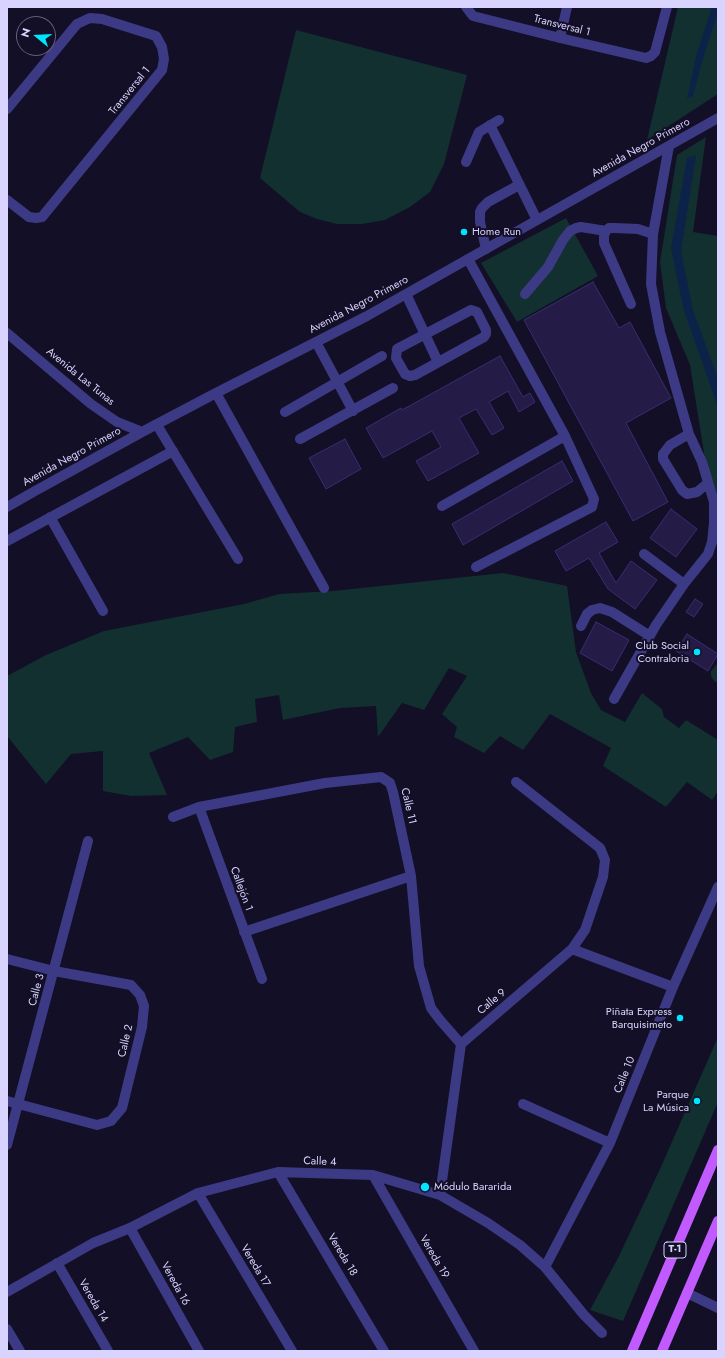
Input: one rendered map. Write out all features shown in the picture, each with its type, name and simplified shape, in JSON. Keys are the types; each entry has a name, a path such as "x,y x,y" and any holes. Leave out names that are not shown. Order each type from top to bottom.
{"main road":[{"name":"T-1","path":"632,1351 718,1150"},
{"name":"T-1","path":"662,1351 718,1221"}],"street":[{"name":"Transversal 1","path":"466,7 473,16 646,58 655,52 666,7"},
{"path":"560,38 567,7"},
{"name":"Transversal 1","path":"7,109 78,24 90,18 102,19 156,36 162,47 164,59 162,70 42,217 30,217 7,200"},
{"name":"Avenida Negro Primero","path":"7,507 35,490 142,432 367,316 718,118"},
{"path":"466,162 479,132 494,122 519,185 537,220"},
{"path":"614,699 656,625 684,584 708,554 712,542 714,523 714,502 702,462 689,434 660,332 651,284 653,234 669,146"},
{"path":"486,249 480,222 480,212 482,208 488,202 519,185"},
{"path":"525,294 548,267 563,240 570,231 581,227 606,231"},
{"path":"631,304 604,243 604,235 609,228 638,229 653,234"},
{"path":"468,259 565,436 594,499 592,507 476,567"},
{"path":"406,294 438,362"},
{"path":"471,310 477,312 486,330 484,337 415,375 410,376 405,374 396,358 397,349 425,335 471,310"},
{"name":"Avenida Las Tunas","path":"7,333 91,404 117,422 142,432"},
{"path":"316,342 353,411"},
{"path":"284,412 382,356"},
{"path":"300,439 393,388"},
{"path":"216,393 324,588"},
{"path":"157,425 238,558"},
{"path":"689,434 670,445 663,454 663,459 682,490 687,494 697,492 708,483"},
{"path":"442,506 565,436"},
{"path":"7,541 172,451"},
{"path":"50,517 103,611"},
{"path":"644,554 684,584"},
{"path":"581,626 587,614 592,610 600,608 612,612 650,636"},
{"name":"Calle 11","path":"173,817 199,807 325,783 381,777 390,783 411,876 419,966 431,1008 461,1044"},
{"name":"Calle 9","path":"461,1044 572,949 585,930 603,877 605,860 600,848 516,782"},
{"name":"Callejón 1","path":"199,807 262,979"},
{"name":"Calle 3","path":"7,1145 88,841"},
{"path":"244,932 411,876"},
{"name":"Calle 10","path":"545,1267 610,1143 673,987 718,887"},
{"path":"572,949 673,987"},
{"name":"Calle 2","path":"7,958 54,971 131,985 140,994 144,1006 142,1027 122,1108 111,1121 97,1125 7,1101"},
{"path":"440,1195 461,1044"},
{"path":"523,1104 610,1143"},
{"name":"Calle 4","path":"7,1292 93,1243 130,1228 198,1193 278,1172 373,1175 440,1195 494,1227 520,1245 545,1267 584,1315 602,1333"},
{"name":"Vereda 18","path":"278,1172 384,1351"},
{"name":"Vereda 19","path":"373,1175 474,1351"},
{"name":"Vereda 17","path":"198,1193 292,1351"},
{"name":"Vereda 16","path":"130,1228 199,1351"},
{"name":"Vereda 14","path":"56,1263 108,1351"},
{"path":"687,1293 718,1308"},
{"path":"7,1329 20,1351"}],"green space":[{"path":"678,7 718,7 718,94 647,140"},
{"path":"296,30 467,75 444,164 430,192 410,207 385,220 362,224 337,224 317,219 300,212 260,178"},
{"path":"706,137 693,232 718,236 718,549 712,533 705,459 690,365 666,308 660,262 677,155"},
{"path":"566,218 598,276 517,322 481,263"},
{"path":"503,573 567,586 576,652 591,693 601,710 625,722 642,693 662,709 664,717 679,728 686,720 718,740 718,791 712,800 687,782 666,807 603,766 611,748 550,714 523,750 500,736 484,753 454,737 457,727 442,714 467,676 449,668 424,710 402,703 378,737 376,706 340,708 283,720 279,695 255,699 257,722 235,727 233,752 210,760 188,737 149,753 167,795 131,796 103,791 103,751 71,754 46,784 7,736 7,676 46,655 104,631 244,604 279,594 333,591"},
{"path":"718,663 718,683 714,681 711,676 711,671"},
{"path":"718,1037 718,1102 623,1321 590,1310 619,1256 660,1169"}],"water":[{"path":"712,7 718,7 718,12 693,96 687,99 697,53"},
{"path":"696,155 681,251 693,310 718,379 718,407 684,311 671,248 687,158"}],"building":[{"path":"593,282 619,328 630,322 671,398 626,423 668,502 633,521 524,320"},
{"path":"500,356 523,397 530,393 535,402 519,412 508,391 489,402 504,428 492,435 476,409 459,418 479,453 428,481 416,461 441,447 432,431 383,458 366,428"},
{"path":"345,439 361,469 326,489 309,458"},
{"path":"562,461 573,481 463,545 452,524"},
{"path":"671,509 697,529 676,557 650,538"},
{"path":"606,522 618,542 599,553 616,583 631,561 657,580 635,609 608,589 589,558 566,571 555,551"},
{"path":"695,599 703,604 694,617 686,612"},
{"path":"596,622 629,640 612,671 580,653"},
{"name":"Club Social Contraloria","path":"687,634 718,654 708,671 676,651"}],"place":[{"name":"Home Run","path":"464,232"},
{"name":"Club Social Contraloria","path":"697,652"},
{"name":"Piñata Express Barquisimeto","path":"680,1018"},
{"name":"Parque La Música","path":"697,1101"},
{"name":"Módulo Bararida","path":"425,1187"}]}
